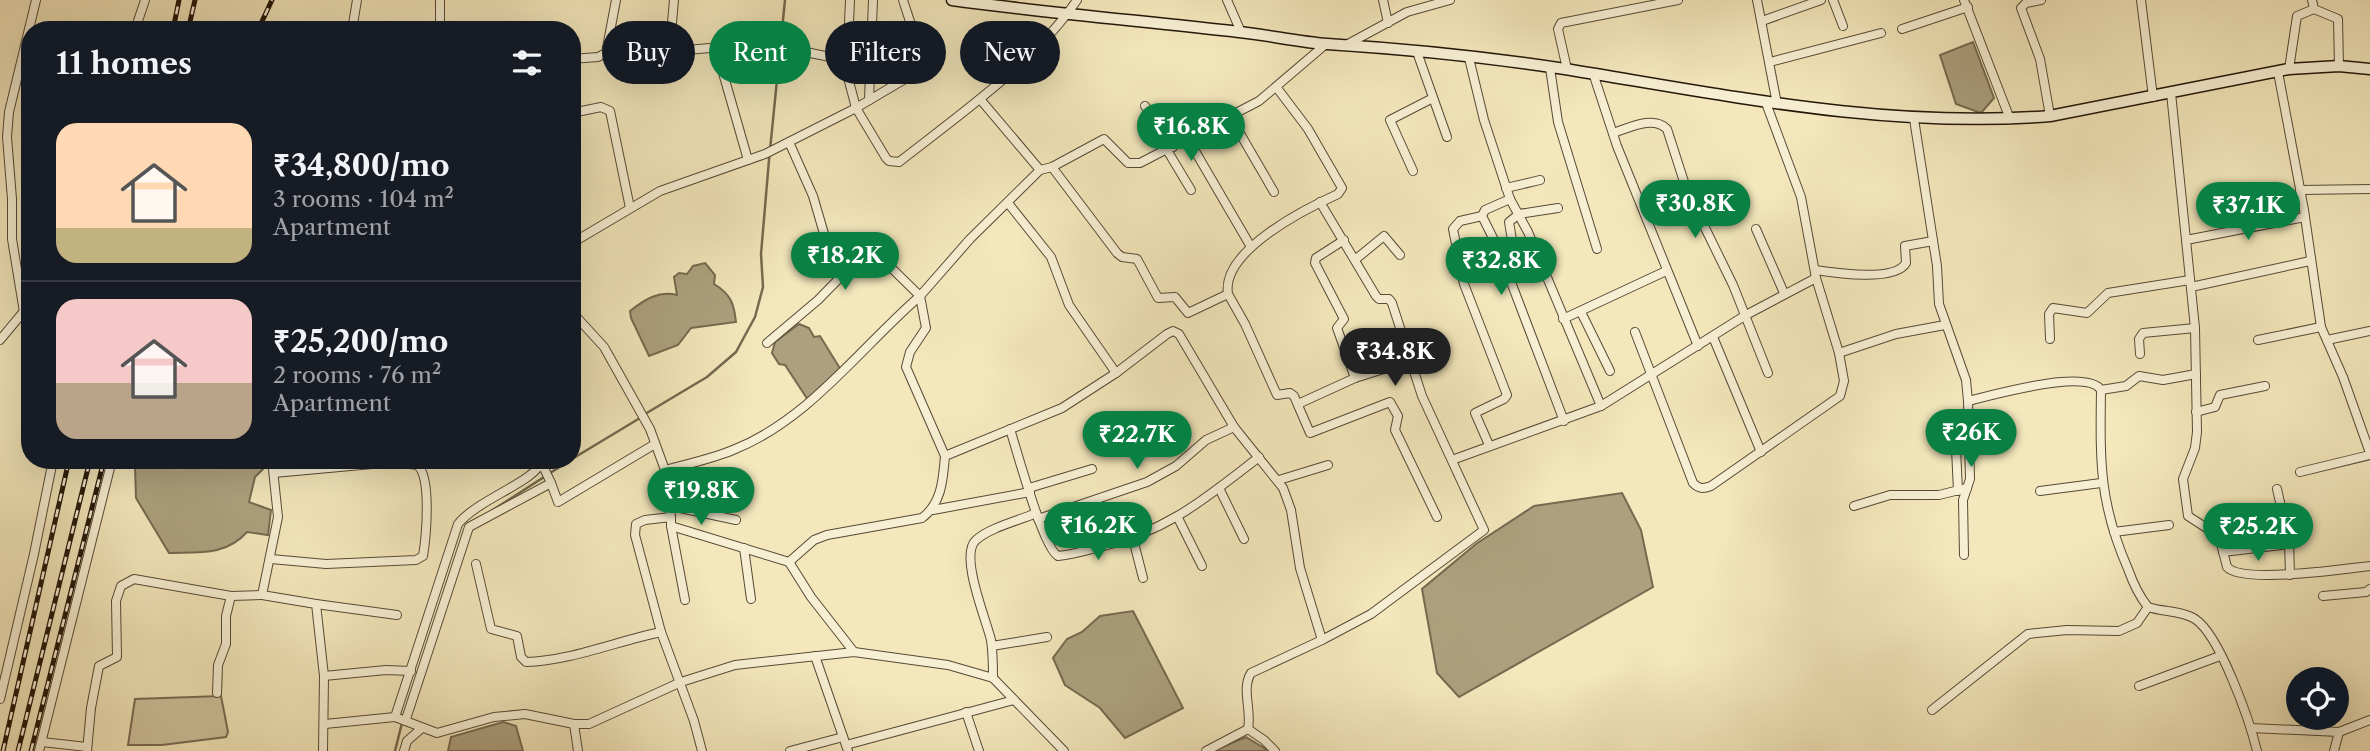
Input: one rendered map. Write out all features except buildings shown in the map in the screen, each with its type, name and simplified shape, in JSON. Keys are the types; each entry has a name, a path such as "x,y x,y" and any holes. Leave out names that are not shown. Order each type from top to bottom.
{"main road":[{"path":"952,0 1066,16 1241,32 1326,44 1348,44 1567,69 1594,76 1771,103 1914,119 2010,119 2050,116 2284,71 2339,66 2370,69"}],"street":[{"path":"31,21 36,0"},
{"path":"354,21 357,0"},
{"path":"440,0 440,21"},
{"path":"581,58 598,57 606,53 616,0"},
{"path":"674,0 670,46 676,51 710,48 718,52 748,159"},
{"path":"849,21 850,0"},
{"path":"869,100 873,0"},
{"path":"581,237 677,183 765,154 856,108 910,76 918,66 918,58 903,0"},
{"path":"850,84 856,108 886,158 896,162 980,99 1066,16 1077,0"},
{"path":"1227,0 1241,32"},
{"path":"1383,0 1388,23"},
{"path":"1348,44 1415,9 1450,0"},
{"path":"1567,69 1558,29 1561,23 1678,0"},
{"path":"1635,332 1693,483 1697,487 1711,486 1840,396 1844,381 1839,353 1815,274 1801,198 1771,103 1770,62 1757,0"},
{"path":"1762,21 1821,0"},
{"path":"1833,0 1843,26"},
{"path":"2041,0 2023,5 2021,12 2040,59 2050,116"},
{"path":"2141,0 2153,97"},
{"path":"138,21 144,1"},
{"path":"1902,29 1966,4 2010,119"},
{"path":"2300,472 2370,454 2366,426 2321,327 2284,71 2297,16 2313,5 2338,19 2339,66"},
{"path":"1770,62 1881,33"},
{"path":"665,470 733,450 784,420 825,388 919,296 970,239 1040,170 1052,167 1104,139 1132,165 1231,118 1277,88 1326,44"},
{"path":"1417,52 1447,137"},
{"path":"1469,58 1484,120 1510,199 1519,214 1601,406"},
{"path":"21,66 8,124 12,234 21,277"},
{"path":"1550,68 1558,122 1597,249"},
{"path":"1594,76 1613,133 1698,346"},
{"path":"1277,88 1308,129 1342,188 1338,194 1320,202 1251,247 1232,268 1226,284 1228,293 1277,395 1292,394 1308,431 1313,432 1390,402 1398,416 1395,429 1437,517"},
{"path":"2171,93 2195,328 2197,441 2183,479 2187,512 2191,519 2215,531 2230,571 2290,575 2370,566"},
{"path":"1413,171 1390,120 1433,98"},
{"path":"980,99 1040,170"},
{"path":"1145,106 1191,190"},
{"path":"581,111 601,107 610,111 629,208"},
{"path":"1231,118 1274,192"},
{"path":"1914,119 1933,241 1939,304 1966,380 1970,479 1963,500 1964,555"},
{"path":"1613,133 1651,122 1667,129 1687,191 1746,315 1768,373"},
{"path":"1188,139 1251,247"},
{"path":"789,142 813,196 825,237"},
{"path":"1052,167 1117,253 1137,259 1158,298 1175,297 1188,313 1228,293"},
{"path":"1506,188 1540,180"},
{"path":"2300,190 2370,189"},
{"path":"1482,216 1485,210 1510,199"},
{"path":"1248,729 1250,711 1246,687 1251,673 1371,614 1483,531 1478,513 1423,397 1392,303 1387,298 1378,298 1320,202"},
{"path":"1007,203 1051,257 1069,305 1116,373"},
{"path":"1498,248 1513,238 1509,222 1519,214 1558,208"},
{"path":"1482,216 1498,248 1564,421"},
{"path":"1482,216 1460,221 1452,229 1464,284 1507,395 1504,400 1476,412 1489,445"},
{"path":"2186,240 2305,217"},
{"path":"1756,229 1784,293"},
{"path":"0,232 12,234"},
{"path":"1356,259 1384,236 1400,255"},
{"path":"1344,240 1317,258 1315,263 1344,318 1337,328 1354,379"},
{"path":"1452,460 1601,406 1815,274 1861,276 1902,268 1906,262 1905,246 1933,241"},
{"path":"767,344 818,300 870,247 919,296 926,328 910,352 906,367 945,456 941,488 933,510"},
{"path":"2050,339 2049,314 2053,308 2087,313 2101,297 2111,292 2191,284 2310,261"},
{"path":"1563,319 1667,271"},
{"path":"1581,312 1610,371"},
{"path":"0,340 21,318"},
{"path":"581,322 604,347 643,416 665,470 671,506 671,526 685,600"},
{"path":"1839,353 1896,334 1945,325"},
{"path":"2258,340 2321,327"},
{"path":"2140,354 2139,339 2143,333 2195,328"},
{"path":"945,456 1062,408 1116,373 1167,334 1177,331 1234,427 1279,480 1291,510 1300,568 1322,640"},
{"path":"2327,340 2370,331"},
{"path":"1713,337 1761,452"},
{"path":"1298,404 1354,379 1412,360"},
{"path":"2101,390 2126,386 2139,376 2163,380 2196,374"},
{"path":"1968,401 2059,382 2097,384 2101,390 2101,483 2114,532 2135,585 2148,607 2198,621 2220,656 2251,728 2257,751"},
{"path":"2196,412 2215,407 2220,395 2265,386"},
{"path":"993,678 992,646 972,570 970,549 974,541 1037,516 1147,482 1176,466 1206,440 1234,427"},
{"path":"1010,429 1037,516 1051,550 1058,556 1133,539 1178,518 1259,457"},
{"path":"545,469 558,502 655,444"},
{"path":"1956,449 1958,491"},
{"path":"1279,480 1328,465"},
{"path":"0,699 50,469"},
{"path":"110,469 41,746 87,749 93,690 99,666 117,657 116,601 121,586 134,579 231,596 262,595 397,615"},
{"path":"262,595 278,517 273,469"},
{"path":"274,473 318,469"},
{"path":"271,559 326,564 416,560 423,556 426,523 424,473 420,469"},
{"path":"400,718 411,671 458,524 475,506 534,474 537,469"},
{"path":"789,562 814,540 827,535 915,520 933,510 1030,490 1092,469"},
{"path":"400,718 468,527 551,483"},
{"path":"2040,491 2101,483"},
{"path":"1219,488 1244,539"},
{"path":"1854,506 1890,495 1940,495 1967,488"},
{"path":"2277,489 2290,544 2290,575"},
{"path":"671,506 736,520"},
{"path":"671,517 639,521 634,529 662,632 681,681 702,751"},
{"path":"1178,518 1202,566"},
{"path":"2114,532 2169,525"},
{"path":"671,526 789,562 811,597 854,652"},
{"path":"1133,539 1143,578"},
{"path":"2223,552 2290,544"},
{"path":"744,548 751,600"},
{"path":"476,564 491,629 517,636 521,657 526,662 570,656 621,640 662,632"},
{"path":"2323,596 2366,592 2370,589"},
{"path":"217,693 218,665 226,643 226,616 231,596"},
{"path":"316,604 324,676 323,751"},
{"path":"1932,710 2028,634 2067,630 2119,631 2137,623 2148,607"},
{"path":"992,646 1047,637"},
{"path":"325,724 400,718 437,733 494,717 517,714 589,724 681,681 735,665 854,652 948,665 993,678 1064,751"},
{"path":"814,656 846,744"},
{"path":"2139,686 2220,656"},
{"path":"324,676 386,670 411,671"},
{"path":"790,751 846,744 1014,700"},
{"path":"966,712 979,751"},
{"path":"2251,728 2339,732 2370,720"},
{"path":"574,724 578,751"},
{"path":"404,751 407,741 422,728"},
{"path":"1206,751 1248,729"},
{"path":"1248,729 1275,751"},
{"path":"2334,751 2339,732"}],"shaded area":[{"path":"1973,42 1994,98 1981,113 1956,104 1940,55"},
{"path":"705,263 715,275 714,284 731,300 736,322 691,328 678,345 649,356 630,311 658,295 677,295 674,277 679,273 687,274 693,266"},
{"path":"799,324 809,328 814,337 820,336 841,370 808,400 785,365 779,364 772,353 775,342"},
{"path":"135,469 263,469 255,477 249,502 271,510 268,535 247,532 239,540 221,549 169,553 136,498"},
{"path":"1622,493 1641,530 1653,587 1459,697 1437,673 1422,589 1476,544 1534,506"},
{"path":"1133,611 1183,708 1125,738 1100,708 1065,685 1053,658 1067,639 1082,632 1100,616"},
{"path":"221,696 228,732 226,737 162,745 128,745 135,699"},
{"path":"503,722 516,726 523,751 448,751 451,737"},
{"path":"1246,737 1269,751 1213,751"}],"waterway":[{"path":"645,414 707,377 736,352 755,317 763,287 761,254 785,0"},
{"path":"581,454 640,418"},
{"path":"550,473 556,469"},
{"path":"471,524 544,477"},
{"path":"395,751 405,711"}],"railway":[{"path":"175,21 179,0"},
{"path":"190,21 195,0"},
{"path":"262,21 272,0"},
{"path":"3,751 67,469"},
{"path":"18,751 88,469"},
{"path":"31,751 102,469"}]}
